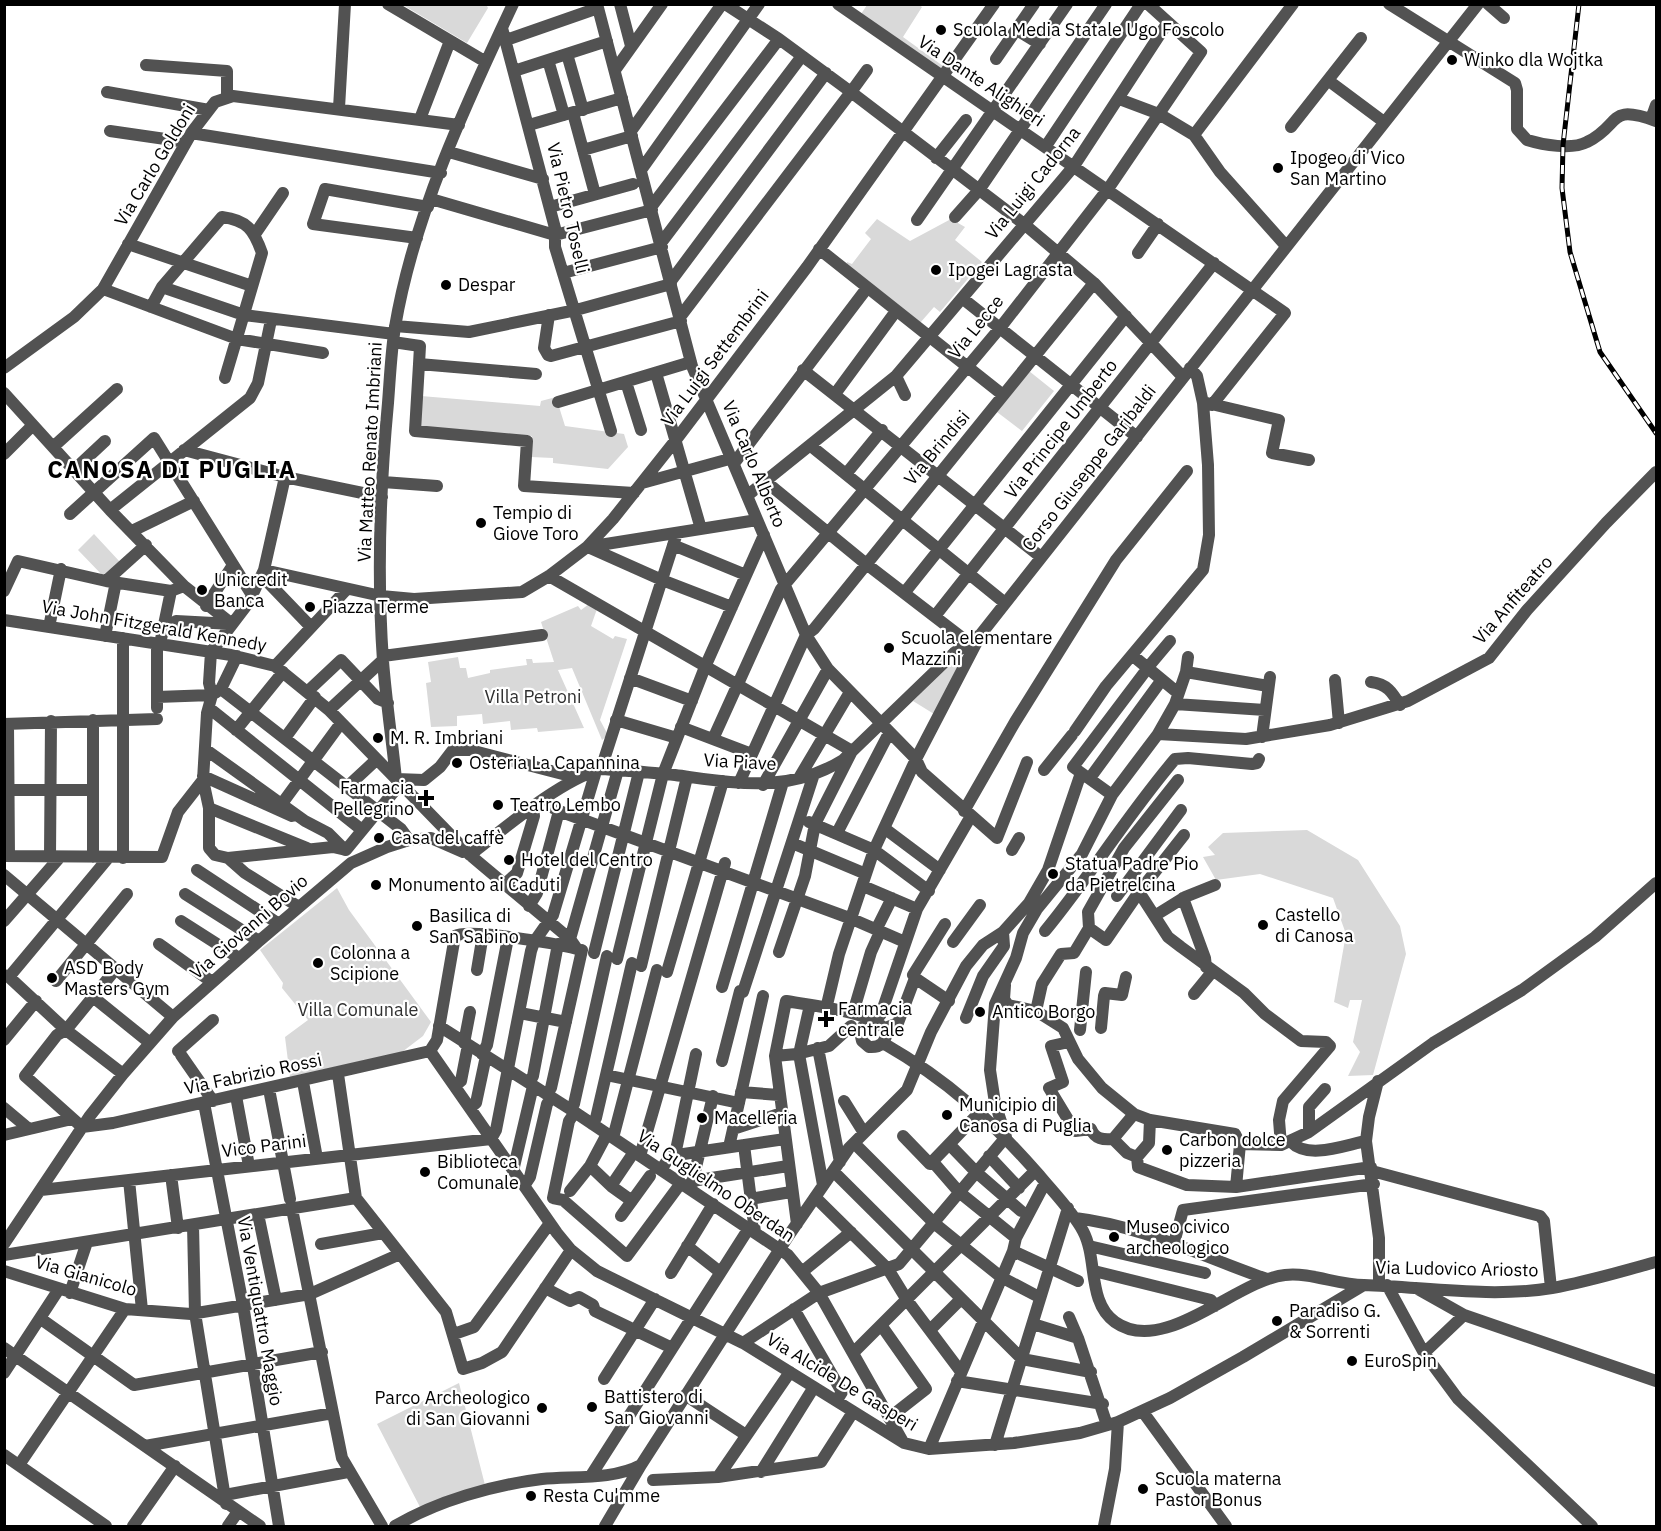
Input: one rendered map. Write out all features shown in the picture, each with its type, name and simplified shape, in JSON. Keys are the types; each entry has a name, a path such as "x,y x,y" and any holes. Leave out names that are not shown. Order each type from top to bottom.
{"street":[{"path":"339,108 345,4"},
{"path":"387,4 486,62"},
{"name":"Via Matteo Renato Imbriani","path":"398,781 383,658 381,596 382,497 394,334 417,238 429,203 486,62 504,34 513,4"},
{"path":"615,70 662,4"},
{"path":"583,150 632,133 723,4 779,39 1024,224 1094,283 1152,343 1187,373 1197,376 1207,404 1209,535 1203,570 1132,655 1044,770"},
{"path":"641,170 759,4"},
{"name":"Via Dante Alighieri","path":"838,4 852,8 943,77 1285,313 1207,404"},
{"name":"Via Luigi Settembrini","path":"263,573 381,596 414,599 522,592 549,576 587,547 634,493 707,399 819,249 994,4"},
{"path":"996,59 1034,4"},
{"path":"917,220 1067,4"},
{"path":"955,217 979,190 1106,4"},
{"path":"1046,146 1141,4"},
{"path":"1148,4 1168,22"},
{"path":"1194,135 1234,79 1293,4"},
{"path":"1389,4 1515,83 1518,93 1517,127 1527,140 1579,145 1592,140 1611,121 1622,114 1636,114 1654,120 1656,105"},
{"name":"Corso Giuseppe Garibaldi","path":"832,1010 839,954 874,850 916,759 981,634 1478,4"},
{"path":"1488,4 1504,18"},
{"path":"504,34 597,6"},
{"name":"Via Carlo Alberto","path":"597,6 691,362 806,635 828,669 916,759 922,772 997,838 1027,762"},
{"path":"621,6 632,46"},
{"name":"Via Lecce","path":"713,739 785,585 1000,328 1108,189 1201,52 1168,22"},
{"name":"Via Luigi Cadorna","path":"747,495 896,376 1074,166 1168,22"},
{"path":"1017,30 1040,44"},
{"name":"Via Pietro Toselli","path":"504,34 550,207 555,247 611,431"},
{"path":"1291,126 1361,38"},
{"path":"417,238 313,224 325,189 429,203 555,235 652,208 779,39"},
{"path":"420,119 450,41"},
{"path":"514,71 607,41"},
{"path":"567,54 573,112 595,194"},
{"path":"563,273 661,245 802,56"},
{"path":"548,60 573,112"},
{"path":"146,64 227,71 226,98 233,96 339,108 459,125"},
{"path":"549,315 544,348 548,355 587,347 680,319 867,70"},
{"path":"162,287 244,315 394,334 469,332 576,310 671,282 826,74"},
{"path":"1329,81 1384,122"},
{"path":"107,92 209,110"},
{"name":"Via Carlo Goldoni","path":"4,368 74,317 103,289 189,138 215,102 226,98"},
{"path":"529,125 622,98"},
{"path":"1119,99 1159,114 1194,135 1220,172 1286,246"},
{"path":"936,158 966,120"},
{"path":"110,131 189,138 441,173"},
{"path":"449,152 543,179"},
{"path":"550,207 633,184"},
{"path":"255,234 283,193"},
{"path":"151,307 162,287 222,217 237,218 255,234 262,253 225,378"},
{"path":"1138,254 1158,224"},
{"path":"128,244 252,286"},
{"path":"819,249 1003,395"},
{"name":"Via Principe Umberto","path":"935,616 1214,263"},
{"name":"Via Brindisi","path":"739,783 806,635 814,629 865,563 1094,283"},
{"path":"642,483 734,460 867,288"},
{"path":"103,289 237,339 323,353"},
{"path":"962,298 1137,436"},
{"path":"835,394 896,311"},
{"path":"905,592 1070,383 1126,316"},
{"path":"110,510 250,398 258,383 271,320"},
{"path":"394,334 420,346 415,431 527,441 524,486 634,493"},
{"path":"558,402 691,362"},
{"path":"419,364 536,374"},
{"path":"803,370 903,446 1041,557"},
{"path":"656,372 701,529"},
{"path":"896,376 905,395"},
{"path":"626,382 641,430"},
{"path":"53,447 117,389"},
{"path":"4,393 110,510 184,586 206,606 232,624"},
{"path":"4,414 14,404"},
{"path":"1207,404 1279,420 1272,453 1310,460"},
{"path":"4,454 33,425"},
{"path":"846,474 882,430"},
{"path":"70,514 154,438 252,595"},
{"path":"74,470 105,441"},
{"path":"811,446 1005,603"},
{"path":"184,450 285,477 382,497"},
{"path":"883,1043 886,1037 880,1025 881,1014 917,909 929,891 1020,714 1116,560 1187,471"},
{"name":"Via Anfiteatro","path":"1158,734 1246,739 1339,723 1400,705 1489,658 1527,610 1656,472"},
{"path":"285,477 263,573 252,595 212,652 209,683 217,692 250,711 414,839 431,838 470,855 576,947"},
{"path":"765,481 865,563 969,643"},
{"path":"383,482 437,486"},
{"path":"132,531 194,501"},
{"path":"587,547 758,520"},
{"path":"491,1139 496,1130 534,942 549,922 580,819 616,720 677,533"},
{"path":"562,1196 569,1121 663,774 705,668 764,535"},
{"path":"105,636 111,581 146,545"},
{"path":"673,545 746,575"},
{"path":"587,547 662,580 732,607"},
{"path":"4,591 18,561 171,591 184,586"},
{"path":"206,606 234,565"},
{"path":"49,627 61,569"},
{"path":"263,573 310,626"},
{"path":"549,576 852,751 815,824 797,899 779,952"},
{"path":"236,730 310,626 347,589"},
{"path":"157,708 158,644 171,591"},
{"name":"Via John Fitzgerald Kennedy","path":"4,620 237,656 279,669 329,710 470,855"},
{"path":"176,621 232,624"},
{"name":"Via Piave","path":"470,855 578,778 599,770 663,774 763,785 814,774 835,764 852,751 954,653 981,634"},
{"path":"329,710 383,658 542,635"},
{"path":"123,639 123,858"},
{"path":"1006,1137 995,1102 990,1070 995,1004 1005,984 1040,884 1048,870 1081,773 1146,670 1170,641"},
{"path":"1132,655 1176,698 1265,710"},
{"path":"237,656 209,708 203,778 209,808 209,848 215,855 228,858 308,848 333,847 346,850"},
{"path":"605,1527 641,1465 815,1197 854,1143 907,1090 931,1032 966,966 983,945 1052,890 1082,854 1112,795 1158,734 1176,698 1186,672 1188,657"},
{"path":"285,738 311,694 341,660 378,699 388,703"},
{"path":"763,785 828,669"},
{"path":"1186,672 1269,681 1262,736"},
{"path":"630,678 692,701"},
{"path":"1335,680 1339,723"},
{"path":"1371,682 1382,683 1400,705"},
{"path":"1081,773 1158,685"},
{"path":"203,778 177,812 162,857 7,856 6,724 122,718 217,692"},
{"path":"799,778 850,692"},
{"path":"209,708 362,830"},
{"path":"93,720 93,857"},
{"path":"616,720 713,739 752,754"},
{"path":"4,921 28,895 55,857 50,790 51,721"},
{"path":"279,807 341,723"},
{"path":"837,833 889,733"},
{"path":"205,749 279,807"},
{"path":"416,799 424,780 440,767 453,750 470,750 578,778"},
{"path":"1045,931 1089,876 1118,833 1175,759 1188,758 1252,764 1257,763 1259,759"},
{"path":"347,787 376,759"},
{"path":"524,1186 530,1177 566,1022 576,947 618,770"},
{"path":"513,1170 543,1018 624,836 639,772"},
{"path":"1081,773 1112,795"},
{"path":"722,1061 742,992 814,774"},
{"path":"592,1124 596,1118 669,853 687,777"},
{"path":"203,778 279,807 305,820 328,833 346,850"},
{"path":"345,868 346,850 398,781 424,780"},
{"path":"1036,1011 1042,984 1061,954 1074,953 1089,928 1088,912 1124,848 1178,780"},
{"path":"562,1196 590,1166 610,1136 699,863 723,781"},
{"path":"722,987 783,782"},
{"path":"8,790 93,790"},
{"path":"504,885 517,873 537,806 559,811 699,863 724,868 753,884 852,919 905,942"},
{"path":"209,808 308,848"},
{"path":"1117,896 1181,810"},
{"path":"529,906 537,893 559,811"},
{"path":"414,839 433,818"},
{"path":"800,818 874,850 929,891"},
{"path":"884,828 940,870"},
{"path":"1089,928 1106,940 1139,891 1184,835"},
{"path":"1012,850 1019,838"},
{"name":"Via Giovanni Bovio","path":"4,1244 82,1126 123,1074 173,1017 345,868 387,847 414,839"},
{"path":"792,843 865,880 892,898 917,909"},
{"path":"109,858 7,976 66,1030 123,1074"},
{"path":"228,858 245,873 299,907"},
{"path":"611,1186 637,1154 660,1088 724,868"},
{"path":"197,870 279,924"},
{"path":"4,875 173,1017"},
{"path":"1240,1144 1286,1143 1310,1132 1377,1081 1433,1043 1522,990 1595,937 1656,883"},
{"path":"1040,884 1052,890"},
{"path":"1156,915 1183,898 1215,885"},
{"path":"1139,891 1168,937 1209,970 1244,993 1265,1014 1301,1041 1326,1042 1330,1046 1283,1101 1279,1120 1286,1143 1307,1151 1366,1141"},
{"path":"56,981 127,894"},
{"path":"185,894 258,941"},
{"path":"775,1056 799,1054 829,1046 852,1020 871,952 892,898"},
{"path":"1183,898 1209,970"},
{"path":"953,942 980,905"},
{"path":"181,921 239,958"},
{"path":"860,1036 864,1025 898,1023 915,978 913,975 945,924"},
{"path":"1007,928 1023,933"},
{"path":"966,1018 983,976 1004,946 1007,928"},
{"path":"430,1051 437,1040 455,936 460,933 483,934 576,947"},
{"path":"477,970 483,934"},
{"path":"470,1108 476,1103 508,938"},
{"path":"159,944 212,982"},
{"path":"82,1126 25,1076 57,1035 66,1030 115,970"},
{"path":"1194,994 1209,970"},
{"path":"1080,1030 1086,972"},
{"path":"1101,1028 1105,993 1122,995 1126,977"},
{"path":"915,978 950,1000"},
{"path":"1005,984 1004,999 1008,1005 1036,1011 1063,1028 1078,1059 1102,1088 1134,1114 1150,1120 1235,1134 1240,1144 1236,1187"},
{"path":"729,1147 763,996"},
{"path":"93,997 150,1043"},
{"path":"4,1040 36,1001"},
{"path":"797,1224 775,1056 786,1001 832,1010 852,1020 880,1025"},
{"path":"810,1005 799,1054 824,1185"},
{"path":"454,1086 461,1081 470,1012"},
{"path":"520,1013 566,1022"},
{"path":"208,1102 180,1053 213,1020"},
{"path":"852,1020 869,1047 883,1043 918,1064 980,1112 1006,1137 1071,1213 1089,1246 1097,1294 1103,1309 1114,1322 1130,1330 1145,1332 1165,1327 1215,1306 1267,1279"},
{"name":"Via Guglielmo Oberdan","path":"439,1026 637,1154 655,1173 688,1184 713,1204 780,1249 819,1293 904,1443"},
{"path":"1069,1041 1051,1046 1063,1082 1049,1088 1075,1131 1091,1130 1103,1140 1113,1139 1134,1114"},
{"path":"818,1048 837,1166 934,1272 1022,1359 1090,1372"},
{"name":"Via Fabrizio Rossi","path":"82,1126 303,1082 430,1051"},
{"name":"Via Alcide De Gasperi","path":"430,1051 571,1250 597,1271 743,1343 904,1443 929,1449 995,1445 1080,1433 1113,1424 1143,1412 1243,1357 1362,1286"},
{"path":"675,1155 696,1054"},
{"path":"338,1074 356,1198 446,1312 463,1369 482,1363 502,1352 571,1250"},
{"path":"606,1075 660,1088 713,1096 780,1095"},
{"path":"1377,1081 1366,1141 1372,1174 1383,1285 1424,1353 1458,1399 1592,1527"},
{"path":"303,1082 317,1158"},
{"path":"269,1089 342,1458 348,1472 382,1527"},
{"path":"1310,1132 1309,1107 1325,1089"},
{"path":"236,1096 249,1166"},
{"path":"562,1196 627,1256 688,1184 700,1151 713,1096"},
{"path":"844,1101 864,1133"},
{"name":"Via Ventiquattro Maggio","path":"208,1102 216,1169 243,1305 279,1527"},
{"path":"4,1108 29,1129"},
{"path":"903,1136 930,1164 980,1112"},
{"path":"733,1129 782,1113"},
{"path":"4,1134 72,1119"},
{"path":"1150,1120 1149,1143 1137,1157 1138,1167 1187,1185 1236,1187 1372,1174 1540,1216 1544,1221 1551,1288"},
{"path":"743,1343 819,1293 899,1264 1006,1137"},
{"name":"Vico Parini","path":"41,1190 491,1139"},
{"path":"621,1216 670,1156 785,1139"},
{"path":"1113,1139 1127,1153 1137,1157"},
{"path":"854,1143 934,1223 1001,1277 1039,1297"},
{"path":"950,1144 976,1172 1021,1211"},
{"path":"592,1474 720,1272 752,1230 744,1145"},
{"path":"989,1156 1019,1188"},
{"path":"933,1162 959,1192 1016,1238"},
{"path":"590,1166 611,1186 633,1201"},
{"path":"688,1184 788,1166"},
{"path":"853,1353 1035,1171"},
{"path":"1173,1243 1184,1210 1372,1174"},
{"path":"171,1175 178,1228"},
{"path":"129,1180 142,1310"},
{"path":"929,1449 1013,1251 1016,1238 1045,1183"},
{"path":"750,1199 791,1192"},
{"path":"815,1197 888,1269 959,1376 1013,1390 1102,1404"},
{"path":"4,1255 258,1215 291,1204 356,1198"},
{"path":"671,1273 713,1204"},
{"path":"1071,1213 1173,1243 1267,1279"},
{"path":"995,1445 1048,1268 1071,1213"},
{"path":"258,1215 276,1300"},
{"path":"4,1220 12,1233"},
{"path":"454,1334 474,1327 550,1223"},
{"path":"193,1225 195,1313 226,1500"},
{"path":"802,1272 851,1232"},
{"path":"321,1244 383,1233"},
{"path":"4,1373 41,1319 65,1291 87,1242"},
{"path":"687,1246 720,1272"},
{"path":"1089,1246 1205,1273"},
{"path":"1013,1251 1078,1281"},
{"name":"Via Gianicolo","path":"4,1271 125,1309 195,1313 310,1294 400,1254"},
{"name":"Via Ludovico Ariosto","path":"1267,1279 1286,1274 1362,1286 1413,1286 1491,1291 1551,1288 1656,1262"},
{"path":"1094,1272 1211,1300 1215,1306"},
{"path":"1413,1286 1464,1315 1656,1381"},
{"path":"545,1288 570,1301 579,1297 593,1305 595,1311 672,1348"},
{"path":"604,1379 655,1299"},
{"path":"930,1330 961,1299"},
{"path":"19,1465 125,1309"},
{"path":"794,1309 842,1392 837,1400"},
{"path":"1424,1353 1464,1315"},
{"path":"1069,1317 1102,1404 1113,1424 1115,1469 1104,1527"},
{"path":"41,1319 134,1385 322,1352"},
{"path":"1033,1324 1078,1338"},
{"path":"881,1325 926,1389 890,1418"},
{"path":"4,1348 226,1500 237,1513 260,1527"},
{"path":"718,1477 790,1372"},
{"path":"761,1472 814,1387"},
{"path":"686,1395 746,1435"},
{"path":"653,1480 718,1477 821,1462 853,1412"},
{"path":"1143,1412 1202,1490 1226,1527"},
{"path":"145,1446 333,1413"},
{"path":"4,1455 106,1527"},
{"path":"394,1527 408,1519 487,1491 515,1484 625,1472 641,1465"},
{"path":"133,1527 175,1466"},
{"path":"226,1500 273,1486 348,1472"},
{"path":"228,1527 237,1513"}],"green space":[{"path":"486,4 488,8 467,43 403,5"},
{"path":"867,5 919,5 922,7 903,37 943,66 939,70 861,14"},
{"path":"877,219 910,241 951,219 965,227 955,240 982,262 940,312 934,307 920,323 846,266 847,262 852,264 871,239 865,233"},
{"path":"1029,371 1054,391 1022,431 997,412"},
{"path":"421,396 540,406 541,401 556,397 565,426 624,434 628,447 608,469 553,463 553,458 531,457 532,436 423,427 420,425"},
{"path":"94,534 120,562 104,577 78,550"},
{"name":"Villa Petroni","path":"589,604 597,609 591,626 613,639 615,636 627,639 600,720 608,735 602,740 572,668 558,670 584,728 538,732 537,728 511,730 510,721 483,724 482,714 457,716 457,726 431,727 426,683 431,682 428,662 458,657 460,668 466,668 468,678 490,673 490,670 527,665 526,659 532,659 533,663 554,662 541,622 578,606 581,610"},
{"path":"954,661 960,665 934,714 913,701"},
{"path":"1307,830 1358,860 1400,926 1406,954 1373,1075 1348,1076 1360,1052 1353,1042 1362,1000 1350,1000 1348,1008 1334,1002 1346,934 1333,898 1260,874 1216,880 1203,857 1215,855 1208,847 1223,833"},
{"name":"Villa Comunale","path":"337,888 349,910 431,1022 423,1036 402,1052 290,1077 285,1037 308,1020 282,988 283,983 260,950"},
{"path":"459,1383 485,1485 420,1507 377,1424"}],"railway":[{"path":"1579,4 1563,145 1562,188 1570,252 1600,352 1656,433"}],"place":[{"name":"Scuola Media Statale Ugo Foscolo","path":"941,30"},
{"name":"Winko dla Wojtka","path":"1452,60"},
{"name":"Ipogeo di Vico San Martino","path":"1278,168"},
{"name":"Ipogei Lagrasta","path":"936,270"},
{"name":"Despar","path":"446,285"},
{"name":"Tempio di Giove Toro","path":"481,523"},
{"name":"Unicredit Banca","path":"202,590"},
{"name":"Piazza Terme","path":"310,607"},
{"name":"Scuola elementare Mazzini","path":"889,648"},
{"name":"M. R. Imbriani","path":"378,738"},
{"name":"Osteria La Capannina","path":"457,763"},
{"name":"Farmacia Pellegrino","path":"426,798"},
{"name":"Teatro Lembo","path":"498,805"},
{"name":"Casa del caffè","path":"379,838"},
{"name":"Hotel del Centro","path":"509,860"},
{"name":"Statua Padre Pio da Pietrelcina","path":"1053,874"},
{"name":"Monumento ai Caduti","path":"376,885"},
{"name":"Castello di Canosa","path":"1263,925"},
{"name":"Basilica di San Sabino","path":"417,926"},
{"name":"Colonna a Scipione","path":"318,963"},
{"name":"ASD Body Masters Gym","path":"52,978"},
{"name":"Antico Borgo","path":"980,1012"},
{"name":"Farmacia centrale","path":"826,1019"},
{"name":"Municipio di Canosa di Puglia","path":"947,1115"},
{"name":"Macelleria","path":"702,1118"},
{"name":"Carbon dolce pizzeria","path":"1167,1150"},
{"name":"Biblioteca Comunale","path":"425,1172"},
{"name":"Museo civico archeologico","path":"1114,1237"},
{"name":"Paradiso G. & Sorrenti","path":"1277,1321"},
{"name":"EuroSpin","path":"1352,1361"},
{"name":"Battistero di San Giovanni","path":"592,1407"},
{"name":"Parco Archeologico di San Giovanni","path":"542,1408"},
{"name":"Scuola materna Pastor Bonus","path":"1143,1489"},
{"name":"Resta Cu'mme","path":"531,1496"}],"district":[{"name":"CANOSA DI PUGLIA","path":"172,470"}]}
